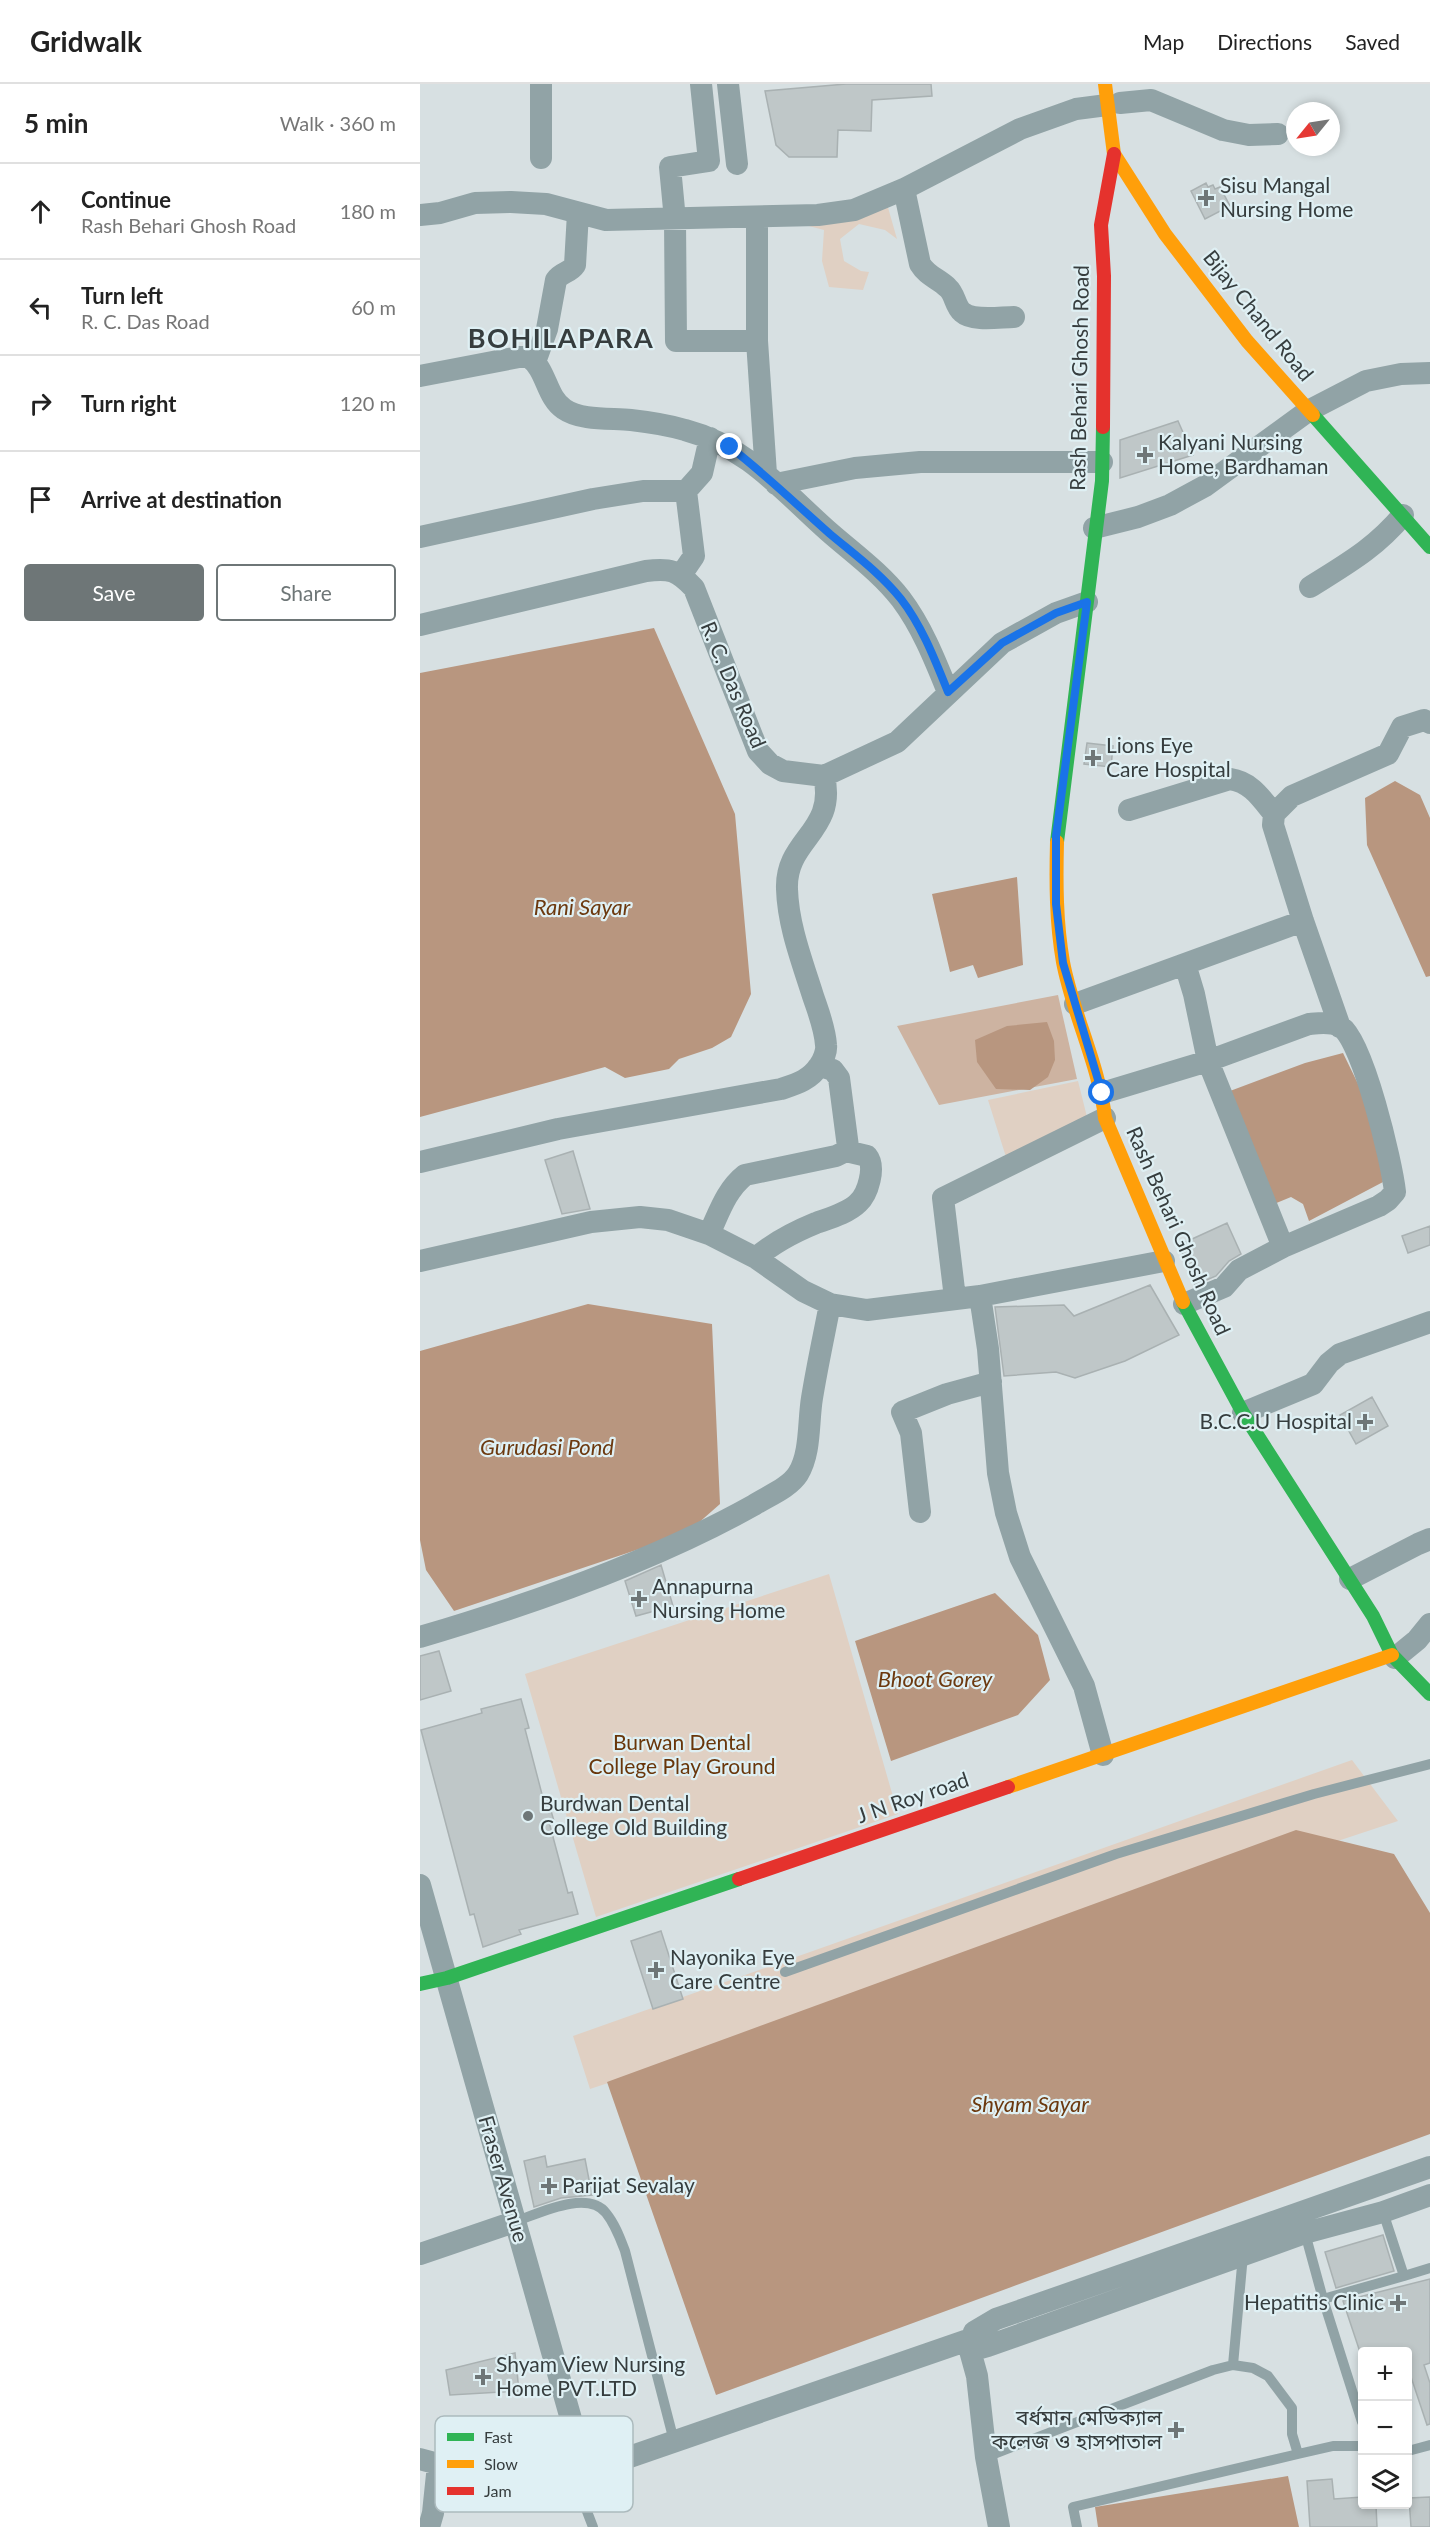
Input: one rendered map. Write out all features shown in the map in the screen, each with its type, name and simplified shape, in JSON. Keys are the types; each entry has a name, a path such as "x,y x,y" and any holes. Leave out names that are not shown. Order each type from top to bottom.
{"street":[{"path":"541,84 541,158"},
{"path":"701,84 708,161 670,167 675,220 676,341 757,341"},
{"path":"728,84 736,164"},
{"path":"1113,94 1128,149 1145,180 1171,216"},
{"path":"420,215 440,213 475,203 511,202 546,204 606,220 818,215 854,210 904,189 1020,129 1113,94 1151,99 1223,130 1249,135 1278,134"},
{"name":"Bijay Chand Road","path":"1113,94 1114,154 1165,234 1194,269 1246,342 1319,406 1430,547"},
{"name":"Rash Behari Ghosh Road","path":"1114,154 1101,225 1104,276 1102,462 1087,602 1056,836 1056,904 1063,963 1102,1093 1105,1118 1184,1305 1243,1413 1373,1616 1394,1656 1430,1694"},
{"path":"904,189 920,264 926,274 946,285 963,312 972,317 1014,317"},
{"path":"535,362 547,329 556,279 572,270 575,265 578,213"},
{"path":"757,217 757,341 771,479"},
{"name":"Bijay Chand Road","path":"1191,245 1220,282"},
{"path":"420,376 529,357 535,362 563,409 575,414 633,420 683,429 730,447 771,479 872,567 901,600 927,641 948,692"},
{"path":"1094,528 1138,518 1188,495 1319,406 1366,381 1401,374 1430,373"},
{"path":"420,537 593,499 644,491 686,491 702,473 710,438"},
{"path":"771,479 920,462 1102,462"},
{"path":"420,625 646,571 666,569 681,575 694,556 686,491"},
{"path":"1310,587 1372,546 1403,515"},
{"name":"R. C. Das Road","path":"681,575 693,588 758,751 770,764 783,771 824,776"},
{"path":"420,1162 558,1129 781,1089 807,1080 820,1066 827,1047 823,1025 791,922 786,888 788,868 825,809 827,790 824,776 897,742 1002,643 1056,613 1087,602"},
{"path":"1184,1305 1224,1287 1239,1270 1283,1246 1379,1206 1395,1192 1383,1131 1358,1054 1349,1036 1340,1027 1273,825 1274,814 1280,805 1292,796 1388,754 1402,727 1424,720 1430,723"},
{"path":"1129,810 1230,779 1243,781 1254,790 1274,814"},
{"path":"1075,1004 1303,921"},
{"path":"1185,964 1194,994 1208,1061 1283,1246"},
{"path":"1102,1093 1208,1061 1309,1024 1325,1023 1340,1027"},
{"path":"820,1066 832,1070 839,1078 848,1146 846,1151"},
{"path":"955,1298 943,1198 1105,1118"},
{"path":"709,1234 734,1184 745,1175 836,1156 846,1151 867,1156 872,1166 863,1198 846,1211 782,1238 756,1258"},
{"path":"420,1261 591,1222 640,1217 677,1222 709,1234 756,1258 803,1291 830,1304 867,1310 980,1296 1164,1261"},
{"path":"980,1296 991,1382 998,1473 1006,1513 1020,1557 1084,1686 1103,1755"},
{"path":"420,1637 476,1621 655,1555 728,1519 784,1487 797,1475 804,1461 812,1399 830,1304"},
{"path":"1243,1413 1313,1384 1329,1363 1340,1354 1430,1322"},
{"path":"920,1512 911,1433 902,1412 947,1394 991,1382"},
{"path":"1350,1579 1430,1539"},
{"path":"1394,1656 1417,1640 1430,1624"},
{"name":"J N Roy road","path":"420,1984 447,1978 1394,1656"},
{"name":"Fraser Avenue","path":"420,1886 514,2222 564,2416"},
{"path":"999,2527 986,2457 970,2343 974,2332 996,2319 1430,2168"},
{"path":"633,2455 970,2343 981,2348 988,2346 1305,2233 1383,2212 1430,2195"},
{"path":"420,2254 514,2222"},
{"path":"429,2462 433,2513 429,2527"}],"lane":[{"path":"785,1972 1116,1854 1314,1794 1430,1764"},
{"path":"514,2222 565,2205 589,2202 605,2211 616,2228 625,2251 674,2441"},
{"path":"1383,2212 1404,2276"},
{"path":"1305,2233 1358,2409"},
{"path":"1233,2365 1243,2255"},
{"path":"1323,2299 1430,2268"},
{"path":"986,2457 1213,2370 1233,2365 1253,2367 1268,2376 1280,2391 1292,2408 1292,2434 1298,2454"},
{"path":"1412,2450 1430,2445"},
{"path":"1077,2527 1072,2507 1333,2446 1358,2446"},
{"path":"589,2512 593,2527"}],"green space":[{"path":"887,204 897,239 885,230 859,224 840,239 844,261 861,271 869,272 863,290 829,287 822,261 824,230 805,225"},
{"path":"1078,1081 1087,1117 1006,1157 988,1100"},
{"name":"Burwan Dental College Play Ground","path":"829,1574 898,1814 596,1917 525,1674"},
{"path":"1352,1760 1398,1821 590,2089 573,2036"}],"shaded area":[{"path":"1058,995 1077,1079 939,1105 897,1026"}],"water":[{"name":"Rani Sayar","path":"654,628 735,814 751,994 731,1037 712,1048 679,1059 669,1069 625,1078 605,1067 420,1117 420,673"},
{"path":"1395,781 1420,795 1430,818 1430,976 1426,977 1367,845 1365,798"},
{"path":"1017,877 1023,965 978,978 973,965 950,972 932,894"},
{"path":"1047,1022 1054,1041 1055,1060 1048,1077 1030,1090 996,1089 977,1062 975,1040 1007,1026"},
{"path":"1343,1053 1361,1090 1367,1090 1383,1182 1309,1221 1303,1204 1291,1197 1274,1204 1230,1091 1305,1063"},
{"name":"Gurudasi Pond","path":"588,1304 712,1324 720,1504 687,1533 454,1611 426,1570 420,1540 420,1351"},
{"name":"Bhoot Gorey","path":"995,1593 1038,1635 1050,1680 1018,1715 891,1761 855,1641"},
{"name":"Shyam Sayar","path":"1296,1830 1394,1854 1430,1913 1430,2134 716,2395 607,2082"},
{"path":"1288,2476 1299,2527 1098,2527 1095,2507"}],"building":[{"path":"846,84 931,84 932,96 872,100 871,131 838,130 837,157 789,157 776,145 765,91"},
{"path":"1206,183 1208,187 1213,185 1215,189 1220,187 1230,206 1205,219 1191,191"},
{"path":"1178,421 1193,455 1120,478 1120,440"},
{"path":"1087,743 1113,746 1111,767 1084,764"},
{"path":"573,1151 590,1209 562,1214 545,1160"},
{"path":"1227,1223 1241,1254 1229,1261 1216,1276 1195,1285 1179,1245"},
{"path":"1430,1226 1430,1245 1408,1253 1402,1236"},
{"path":"1150,1285 1179,1335 1125,1361 1075,1378 1056,1372 1004,1376 995,1307 1064,1305 1074,1316"},
{"path":"1372,1397 1388,1426 1356,1444 1340,1415"},
{"path":"661,1565 673,1606 636,1616 625,1581"},
{"path":"439,1651 451,1691 420,1700 420,1656"},
{"path":"521,1699 529,1728 525,1729 544,1802 548,1801 554,1821 549,1822 568,1893 572,1892 578,1914 519,1930 521,1934 483,1947 474,1914 470,1915 421,1730 482,1713 481,1709"},
{"path":"661,1931 683,1999 653,2009 631,1941"},
{"path":"545,2156 547,2167 585,2159 592,2195 561,2198 534,2207 524,2161"},
{"path":"1383,2235 1394,2271 1336,2288 1325,2252"},
{"path":"1430,2279 1430,2363 1424,2365 1430,2383 1430,2424 1427,2425 1412,2380 1412,2347 1358,2347 1343,2301"},
{"path":"515,2353 519,2391 450,2395 446,2370"},
{"path":"1332,2479 1334,2499 1358,2497 1358,2509 1376,2509 1377,2527 1310,2527 1307,2481"},
{"path":"1430,2497 1430,2527 1411,2527 1410,2509 1412,2509 1412,2498"}],"traffic: fast":[{"path":"1313,415 1430,547"},
{"path":"1057,842 1102,481 1103,427"},
{"path":"1183,1302 1243,1413 1373,1616 1392,1655 1430,1694"},
{"path":"420,1984 447,1978 739,1879"}],"traffic: slow":[{"path":"1105,84 1114,154 1165,234 1247,341 1313,415"},
{"path":"1057,842 1058,917 1067,982 1092,1059 1105,1118 1183,1302"},
{"path":"1008,1787 1392,1655"}],"traffic: jam":[{"path":"1103,427 1104,276 1101,225 1114,154"},
{"path":"739,1879 1008,1787"}],"place":[{"name":"Sisu Mangal Nursing Home","path":"1206,198"},
{"name":"Kalyani Nursing Home, Bardhaman","path":"1145,455"},
{"name":"Lions Eye Care Hospital","path":"1093,758"},
{"name":"B.C.C.U Hospital","path":"1365,1422"},
{"name":"Annapurna Nursing Home","path":"639,1599"},
{"name":"Burdwan Dental College Old Building","path":"528,1816"},
{"name":"Nayonika Eye Care Centre","path":"656,1970"},
{"name":"Parijat Sevalay","path":"549,2186"},
{"name":"Hepatitis Clinic","path":"1398,2303"},
{"name":"Shyam View Nursing Home PVT.LTD","path":"483,2377"},
{"name":"বর্ধমান মেডিক্যাল কলেজ ও হাসপাতাল","path":"1176,2430"}],"district":[{"name":"BOHILAPARA","path":"561,339"}],"route":[{"path":"730,447 766,474 830,533 872,567 901,600 927,641 948,692 1002,643 1056,613 1087,602 1056,836 1056,904 1063,963 1102,1093"}]}
